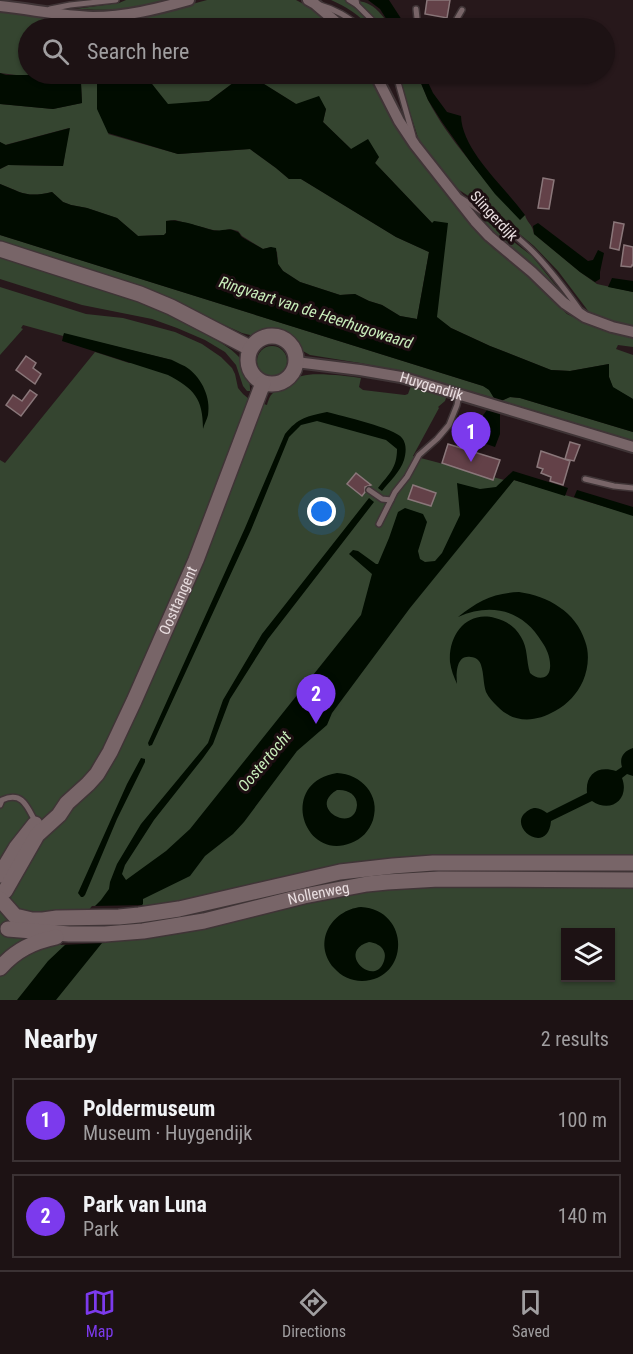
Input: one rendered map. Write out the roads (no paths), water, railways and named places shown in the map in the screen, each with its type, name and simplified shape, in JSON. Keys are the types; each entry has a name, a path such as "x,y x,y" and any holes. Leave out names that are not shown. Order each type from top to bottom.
{"main road":[{"path":"0,249 140,294 250,348"},
{"path":"275,336 288,342 296,362 291,374 276,384 257,379 247,362 250,348 255,342 261,338 275,336"},
{"name":"Oosttangent","path":"2,892 33,841 97,774 110,752 135,701 196,560 263,382"},
{"name":"Oosttangent","path":"0,875 16,848 36,823 67,803"},
{"name":"Nollenweg","path":"9,922 29,913 57,918 139,915 191,907 340,872 393,866 433,863 633,863"},
{"name":"Nollenweg","path":"9,922 69,934 125,933 204,921 304,896 387,882 438,879 633,880"},
{"path":"2,892 9,922"},
{"path":"0,968 29,944 69,934"}],"street":[{"path":"0,6 91,17 141,12 189,0"},
{"path":"312,2 331,18"},
{"name":"Slingerdijk","path":"380,84 399,121 415,145 475,221 495,242 532,272 564,303 585,317 633,332"},
{"name":"Huygendijk","path":"296,362 401,377 633,447"}],"lane":[{"path":"42,11 70,5 117,0"},
{"path":"349,0 356,2 371,18"},
{"path":"312,2 334,9 350,18"},
{"path":"416,9 417,18"},
{"path":"457,18 462,10"},
{"path":"398,84 415,145"},
{"path":"452,192 530,249 563,286 585,317"},
{"path":"379,524 394,492 407,477 419,455 437,440 449,425 459,394"},
{"path":"585,479 633,488"},
{"path":"369,490 382,499 391,500"},
{"path":"0,795 16,796 23,802 36,823"},
{"path":"0,805 2,800 10,796"}],"water":[{"path":"368,0 389,0 401,18 386,18 380,9"},
{"path":"0,73 18,75 18,84 81,84 82,103 53,109 0,104"},
{"name":"Ringvaart van de Heerhugowaard","path":"97,84 152,84 168,104 209,101 232,84 264,84 296,104 319,96 326,109 323,122 351,149 368,139 379,157 375,163 432,223 434,221 448,223 437,317 451,328 551,370 570,371 609,364 609,377 613,387 633,399 633,432 520,398 510,397 501,401 494,398 483,386 0,235 0,184 30,194 52,192 63,202 117,218 138,236 164,235 166,221 170,220 212,230 227,229 238,232 242,237 263,249 276,248 278,264 283,271 300,282 340,295 355,294 382,305 400,316 417,319 429,252 396,237 301,179 289,179 250,149 178,154 108,133 97,109"},
{"path":"421,84 429,84 447,112 461,116 463,129 476,155 525,215 520,220 495,194 471,163 428,100"},
{"path":"70,128 63,166 8,165 0,169 0,142 6,145"},
{"path":"538,223 588,261 593,260 598,250 604,253 600,279 595,282 580,272 534,234 533,226"},
{"path":"612,278 633,281 633,292 608,287"},
{"path":"64,333 172,360 187,368 198,378 207,396 209,409 203,429 199,402 184,385 168,375 62,341"},
{"path":"487,410 500,413 500,434 495,447 469,438 468,432 458,434 457,431 481,418"},
{"path":"327,412 379,426 397,434 404,440 405,446 402,464 382,491 378,488 392,470 397,456 397,449 386,440 317,421 301,425 289,437 251,530 152,745 149,746 148,743 285,434 303,418"},
{"name":"Oostertocht","path":"513,471 568,488 565,496 514,480 410,608 332,713 327,725 297,751 233,834 205,856 190,876 143,899 143,904 102,943 56,1000 17,1000 48,961 66,944 109,889 117,864 141,824 208,743 223,700 262,634 369,498 374,502 268,639 230,699 213,744 154,820 125,865 122,874 126,880 166,851 190,829 361,615 372,574 349,554 353,550 358,551 378,564 398,512 405,508 423,514 427,522 418,551 420,559 425,562 435,561 442,553 460,515 457,483 480,489 496,487"},
{"path":"577,490 633,507 633,516 574,497"},
{"path":"519,592 540,597 560,607 581,631 588,651 585,676 575,694 555,711 533,719 511,716 494,703 486,692 481,665 476,658 462,659 457,670 457,684 450,662 452,643 461,627 468,621 485,616 499,619 513,627 525,645 530,673 539,678 547,675 550,665 546,648 526,622 516,616 494,610 470,612 458,617 486,599"},
{"path":"633,748 633,776 627,774 622,778 623,792 617,802 606,806 592,801 551,821 548,832 543,837 536,838 524,830 521,823 522,816 529,810 538,808 547,813 587,793 588,781 594,773 604,769 616,771 622,767 623,755"},
{"path":"141,758 145,759 145,762 117,819 85,895 81,897 78,893"},
{"path":"337,773 346,774 361,782 371,794 375,811 373,820 365,834 359,839 334,846 320,841 310,832 304,818 303,804 308,790 319,779","holes":["337,790 351,793 357,801 354,814 349,818 335,816 329,811 327,804 329,797"]},
{"path":"361,907 377,911 389,920 396,931 398,945 396,958 389,969 378,978 362,981 350,979 337,971 328,958 325,939 328,929 333,921 350,909","holes":["369,942 382,948 385,954 379,969 373,971 366,970 356,960 356,953 360,947"]}],"place":[{"name":"Poldermuseum","path":"471,462"},
{"name":"Park van Luna","path":"316,724"}]}
